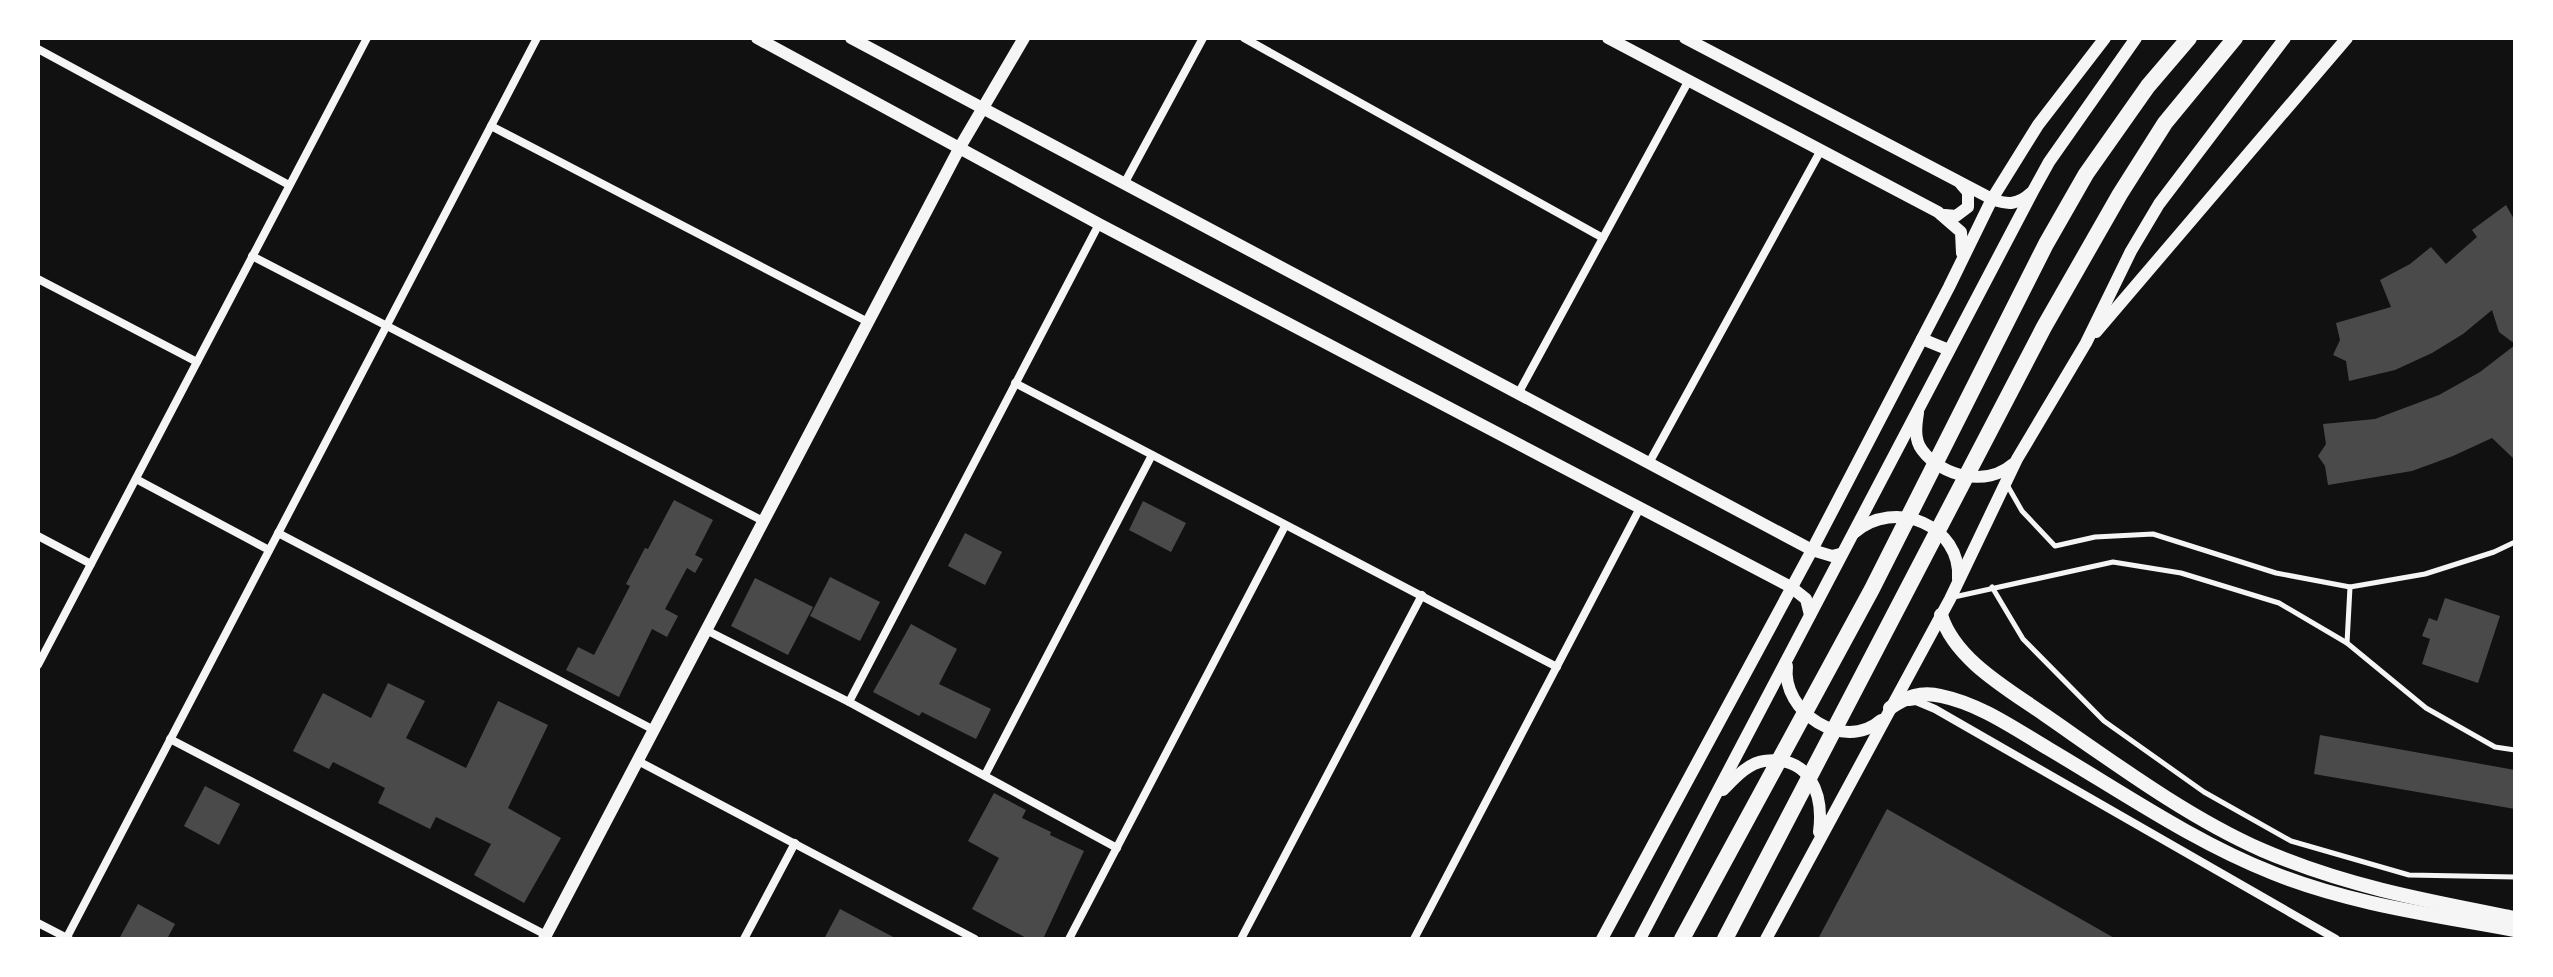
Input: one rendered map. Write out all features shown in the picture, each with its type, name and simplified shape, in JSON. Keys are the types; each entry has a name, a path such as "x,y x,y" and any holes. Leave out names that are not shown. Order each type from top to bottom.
{"main road":[{"path":"1682,939 1872,589 2053,232 2086,174 2148,86 2189,38"},
{"path":"1725,939 2044,327 2120,194 2165,123 2235,38"},
{"path":"1941,615 1948,634 1987,673 2183,806 2261,849 2384,899 2515,930"},
{"path":"1891,709 1918,694 1937,695 1980,709 2231,854 2313,888 2515,918"}],"street":[{"path":"38,665 367,38"},
{"path":"38,923 67,939 537,38"},
{"path":"757,38 1099,224 1791,587 1806,599 1810,615"},
{"path":"851,38 1812,550 1832,556 1843,550 1854,533 1875,519 1889,515 1921,521 1933,529 1956,555 1958,582"},
{"path":"170,739 545,937 960,147 1024,38"},
{"path":"1124,184 1203,38"},
{"path":"1244,38 1603,238"},
{"path":"1608,38 1938,212 1961,232 1962,257"},
{"path":"1685,38 1992,199 2006,204 2022,201 2033,191"},
{"path":"1602,939 1812,550 1992,199 2038,125 2105,38"},
{"path":"1640,939 2033,191 2136,38"},
{"path":"1766,939 1950,599 2017,459 2086,343 2131,251 2159,204 2285,38"},
{"path":"2086,343 2347,38"},
{"path":"38,49 289,185"},
{"path":"1518,394 1689,80"},
{"path":"491,126 868,322"},
{"path":"1649,463 1821,150"},
{"path":"1938,212 1956,216 1968,207 1968,192 1953,177"},
{"path":"849,702 1099,224"},
{"path":"252,256 763,521"},
{"path":"38,279 197,362"},
{"path":"1922,339 1949,350"},
{"path":"1015,383 1557,667"},
{"path":"1921,402 1916,434 1920,448 1947,469 1964,476 1982,478 1998,474 2017,459"},
{"path":"985,775 1152,455"},
{"path":"136,479 269,550"},
{"path":"1414,939 1640,508"},
{"path":"1069,939 1285,526"},
{"path":"278,533 654,730"},
{"path":"38,536 91,564"},
{"path":"1241,939 1422,595"},
{"path":"706,630 849,702 1117,848"},
{"path":"1788,659 1786,687 1808,717 1820,724 1853,732 1876,725 1891,709 1916,701 1935,709 2336,939"},
{"path":"638,761 975,939"},
{"path":"1705,816 1722,791 1751,767 1762,761 1784,762 1805,773 1818,789 1822,812 1818,834 1805,864"},
{"path":"744,939 795,843"}],"lane":[{"path":"2006,482 2022,511 2055,546 2095,537 2153,534 2276,573 2350,587 2425,574 2515,542"},
{"path":"1950,599 1992,587 2113,562 2167,570 2279,603 2347,643 2426,708 2495,747 2515,750"},
{"path":"1992,587 2023,639 2104,721 2204,792 2291,841 2409,875 2515,877"},
{"path":"2347,643 2350,587"}],"building":[{"path":"2506,205 2515,221 2515,344 2499,332 2492,310 2463,334 2432,353 2395,370 2349,381 2346,361 2333,355 2340,340 2336,323 2391,307 2380,280 2410,264 2431,247 2446,264 2477,237 2472,230"},
{"path":"2515,345 2515,460 2492,438 2412,471 2328,485 2325,466 2318,456 2326,444 2323,424 2375,419 2439,395 2480,372"},
{"path":"674,500 713,520 695,555 703,559 695,573 687,568 665,609 678,616 667,637 652,629 619,697 566,670 578,647 594,655 630,586 626,584"},
{"path":"1143,501 1186,523 1171,552 1129,530"},
{"path":"965,533 1002,552 985,585 948,566"},
{"path":"830,577 880,602 860,641 810,616"},
{"path":"755,578 813,607 788,655 731,626"},
{"path":"2445,598 2500,616 2478,683 2422,664 2430,639 2422,636 2429,618 2437,621"},
{"path":"911,624 957,649 939,684 991,709 976,739 922,712 919,716 873,692"},
{"path":"388,683 425,701 406,738 466,768 498,701 548,725 508,808 561,838 524,903 474,875 491,844 436,817 430,829 378,803 385,788 333,762 329,769 293,751 323,693 371,718"},
{"path":"2320,735 2515,770 2515,809 2314,774"},
{"path":"205,786 240,804 219,845 184,826"},
{"path":"994,793 1026,810 1022,818 1084,851 1043,939 1028,939 972,909 999,858 968,841"},
{"path":"1887,809 2116,939 1818,939"},
{"path":"138,904 175,924 167,939 119,939"},
{"path":"840,909 897,939 824,939"}]}
